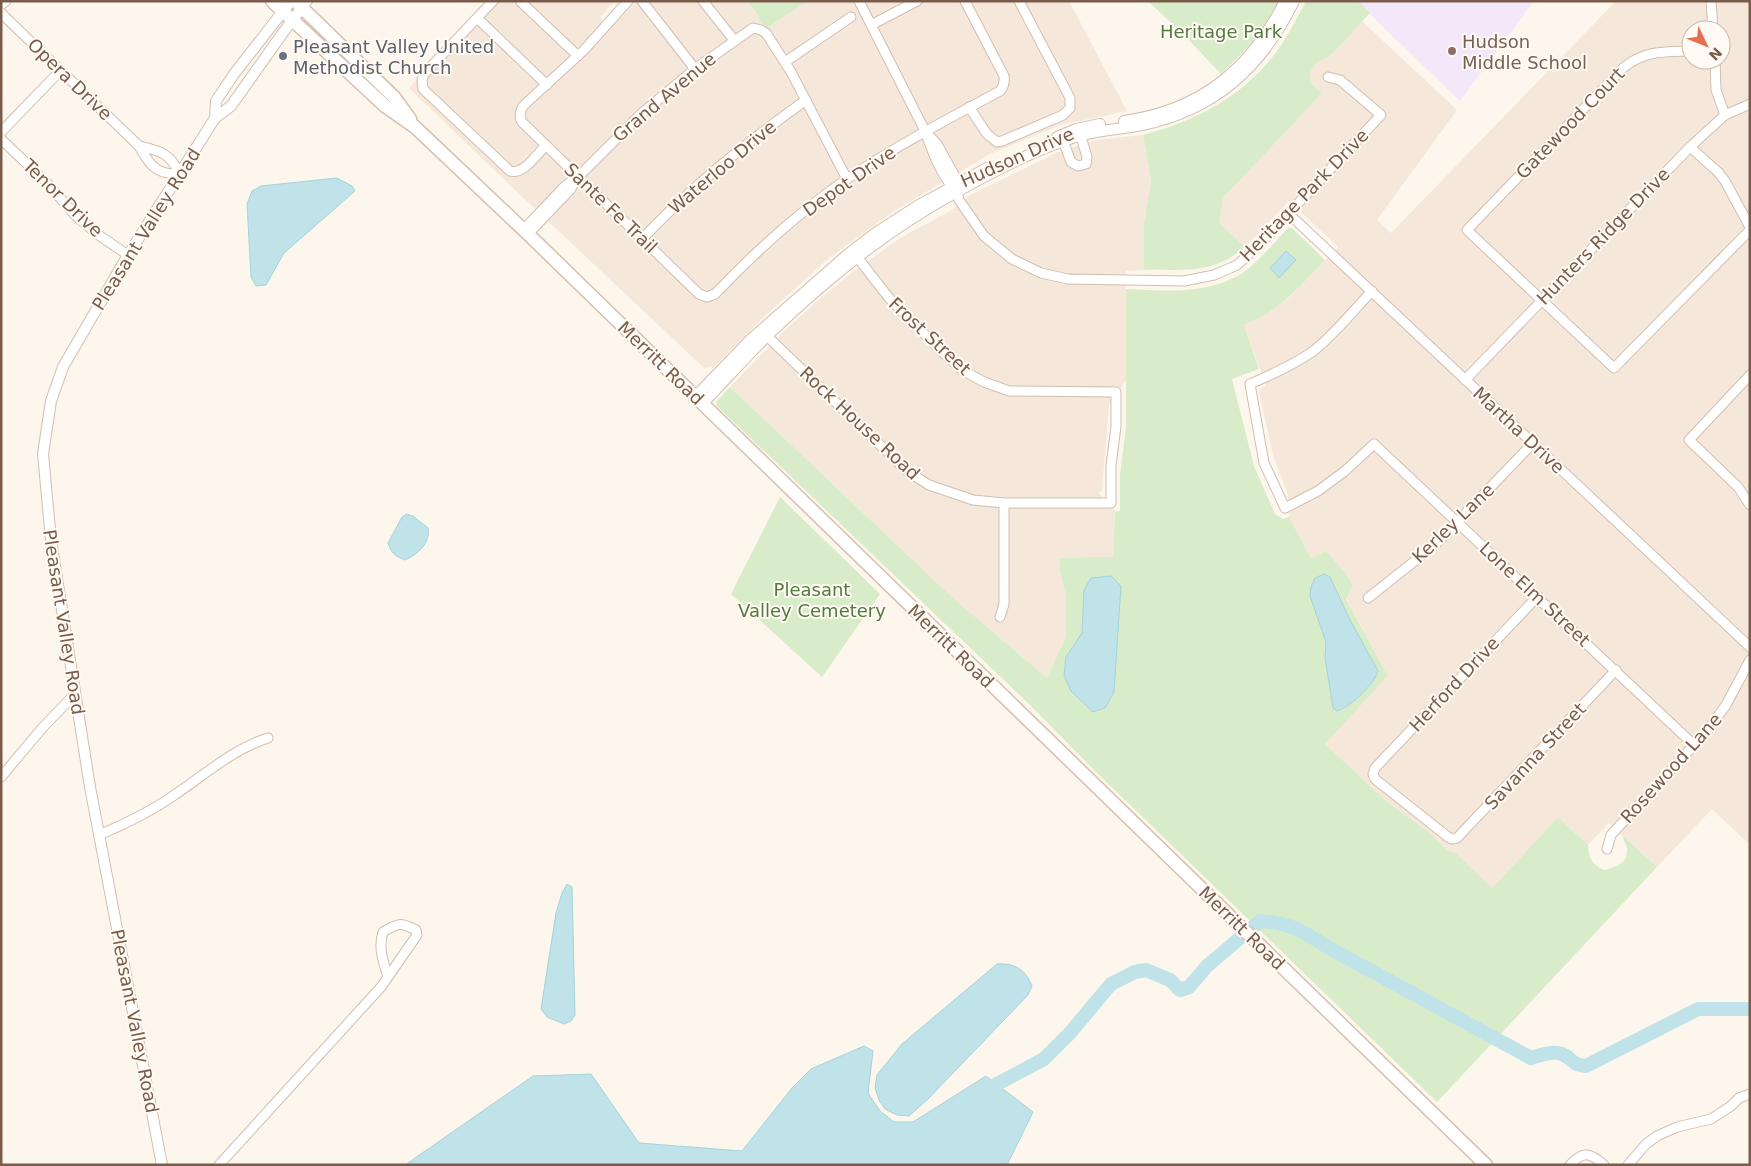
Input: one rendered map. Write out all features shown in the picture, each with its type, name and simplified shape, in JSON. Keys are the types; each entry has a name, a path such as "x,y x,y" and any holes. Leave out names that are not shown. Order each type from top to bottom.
{"main road":[{"name":"Merritt Road","path":"272,1 295,7 394,97 416,127 700,400 1486,1165"}],"street":[{"path":"1,5 6,1"},
{"path":"493,1 424,74 422,80 423,89 510,172 514,173 523,169 546,145"},
{"path":"520,1 578,56"},
{"path":"477,18 547,85 578,56 628,1"},
{"path":"642,1 695,69"},
{"path":"703,1 734,40"},
{"name":"Heritage Park Drive","path":"859,1 925,131 937,144 959,200 984,236 1012,259 1041,273 1068,279 1184,281 1214,275 1237,265 1289,214 1381,116 1340,80 1328,76"},
{"path":"871,25 917,1"},
{"name":"Depot Drive","path":"707,297 715,294 759,249 847,179 925,131 1000,91 1004,84 1004,76 965,1"},
{"path":"969,107 986,134 997,142 1002,142 1063,115 1070,108 1070,98 1019,1"},
{"name":"Hudson Drive","path":"700,400 874,234 992,165 1079,132 1170,111 1193,100 1215,87 1246,61 1261,43 1285,1"},
{"name":"Hudson Drive","path":"1079,132 1141,125 1179,116 1211,99 1250,68 1274,37 1294,1"},
{"path":"1711,1 1712,20"},
{"name":"Pleasant Valley Road","path":"215,118 216,101 234,74 295,7"},
{"name":"Pleasant Valley Road","path":"162,1165 99,835 75,694 51,540 43,454 51,401 64,367 128,255 179,174 215,118 231,106 295,7"},
{"name":"Opera Drive","path":"1,13 139,146 148,161 155,168 168,174 179,174 170,157 156,150 139,146"},
{"path":"847,179 785,62 850,17"},
{"name":"Grand Avenue","path":"525,232 570,190 578,177 642,113 695,69 748,30 757,28 766,33 785,62"},
{"name":"Gatewood Court","path":"1541,300 1467,230 1628,64 1643,55 1658,52 1681,51"},
{"path":"1,132 61,70"},
{"path":"1715,70 1716,90 1726,115"},
{"name":"Sante Fe Trail","path":"547,85 524,106 520,115 522,122 699,294 707,297"},
{"name":"Waterloo Drive","path":"642,239 688,192 719,165 806,100"},
{"name":"Hunters Ridge Drive","path":"1465,380 1690,147 1726,115 1750,104"},
{"path":"1062,138 1071,162 1078,166 1086,164 1087,157 1079,132"},
{"name":"Tenor Drive","path":"1,139 46,182 77,217 128,255"},
{"path":"1541,300 1614,368 1750,228 1725,181 1718,172 1690,147"},
{"name":"Martha Drive","path":"1289,214 1750,646"},
{"name":"Hudson Drive","path":"700,400 751,339 854,254"},
{"name":"Frost Street","path":"854,254 889,298 939,349 962,370 984,382 1010,391 1116,392 1116,426 1111,465 1111,503"},
{"name":"Lone Elm Street","path":"1372,291 1332,334 1313,351 1292,364 1250,384 1264,463 1285,508 1318,491 1345,471 1374,444 1538,596 1694,745"},
{"name":"Rock House Road","path":"767,336 907,471 929,485 973,500 1004,503 1111,503"},
{"path":"1750,375 1689,440 1738,487 1750,505"},
{"name":"Kerley Lane","path":"1368,598 1435,545 1533,443"},
{"path":"1000,618 1004,604 1004,503"},
{"name":"Herford Drive","path":"1452,839 1376,779 1373,774 1375,768 1538,596"},
{"name":"Rosewood Lane","path":"1607,849 1611,835 1707,731 1726,705 1750,660"},
{"name":"Savanna Street","path":"1452,839 1458,838 1616,670"},
{"path":"1,777 44,726 75,694"},
{"path":"99,835 144,814 231,757 259,740 268,738"},
{"path":"219,1165 381,987 388,977 417,935 416,930 404,924 393,926 383,932 380,943 388,977"},
{"path":"1628,1165 1646,1144 1657,1136 1677,1127 1711,1119 1731,1106 1739,1098 1750,1094"},
{"path":"1570,1165 1580,1155 1586,1154 1596,1158 1604,1165"}],"shaded area":[{"path":"488,1 615,1 600,17 611,28 637,1 747,1 757,13 760,22 767,28 808,1 1069,1 1127,111 1060,125 990,154 894,211 829,258 770,311 714,367 704,368 409,88"},
{"name":"Hudson Middle School","path":"1356,1 1534,1 1460,101"},
{"path":"1616,1 1750,1 1750,845 1712,809 1657,867 1609,823 1588,845 1558,817 1492,888 1456,853 1448,851 1429,832 1388,803 1324,744 1388,676 1346,598 1311,558 1289,517 1288,494 1274,459 1259,392 1260,388 1266,386 1244,325 1254,321 1288,299 1338,247 1289,201 1245,247 1218,223 1223,198 1321,93 1313,88 1309,78 1312,68 1319,60 1330,56 1362,21 1457,110 1377,220 1391,233"},
{"path":"1143,135 1151,181 1144,223 1144,270 1126,271 1126,381 1109,404 1102,490 1099,493 1115,511 1113,558 1060,571 1066,597 1066,636 1047,678 954,599 730,387 781,334 854,271 900,238 952,210 970,195 1056,153 1095,140"}],"green space":[{"path":"747,1 808,1 767,28 760,22 757,13"},
{"name":"Heritage Park","path":"1148,1 1279,1 1258,37 1221,74"},
{"path":"1306,1 1358,1 1370,13 1332,54 1313,67 1310,75 1311,82 1322,93 1223,198 1219,223 1245,247 1221,262 1198,269 1144,270 1144,223 1151,181 1143,135 1182,122 1218,105 1250,81 1277,51"},
{"path":"1288,228 1292,228 1325,260 1279,305 1244,325 1259,369 1232,379 1254,466 1275,514 1283,519 1289,517 1311,558 1326,551 1346,574 1353,586 1346,599 1388,676 1325,744 1388,803 1429,832 1448,851 1456,853 1492,888 1558,817 1588,845 1592,861 1604,870 1616,867 1625,859 1627,849 1623,836 1657,867 1437,1102 1095,771 1027,702 718,407 716,402 730,387 954,599 1047,678 1066,636 1066,597 1060,571 1060,558 1113,557 1115,511 1120,511 1120,475 1126,426 1126,289 1172,291 1216,285 1244,272"},
{"name":"Pleasant Valley Cemetery","path":"780,497 880,594 822,677 731,594"}],"water":[{"path":"337,178 352,186 355,191 284,253 266,285 256,286 251,277 247,204 252,191 261,186"},
{"path":"1286,251 1296,260 1279,278 1270,268"},
{"path":"407,514 413,516 428,528 428,533 422,548 405,560 394,554 388,543 402,517"},
{"path":"1324,574 1330,577 1349,618 1378,671 1372,683 1361,695 1337,711 1333,708 1325,657 1326,642 1310,596 1315,578"},
{"path":"1111,576 1121,586 1114,692 1105,708 1093,712 1071,691 1064,676 1066,657 1082,633 1084,590 1091,578"},
{"path":"567,884 572,887 575,1015 571,1021 564,1024 547,1017 541,1009 556,913"},
{"path":"997,964 1014,966 1023,971 1032,986 1028,995 928,1099 909,1116 897,1115 885,1109 879,1100 875,1088 877,1075 902,1044"},
{"path":"864,1046 873,1051 868,1093 880,1111 894,1122 913,1122 986,1076 1033,1112 1007,1165 405,1165 533,1076 591,1074 639,1143 742,1151 792,1088 811,1069"}],"waterway":[{"path":"984,1096 997,1084 1044,1059 1070,1033 1111,984 1135,972 1146,970 1170,980 1180,990 1189,987 1207,966 1260,921 1281,924 1297,929 1531,1058 1548,1053 1557,1053 1566,1056 1576,1064 1586,1066 1698,1009 1750,1009"}],"place":[{"name":"Hudson Middle School","path":"1452,51"},
{"name":"Pleasant Valley United Methodist Church","path":"283,56"}]}
